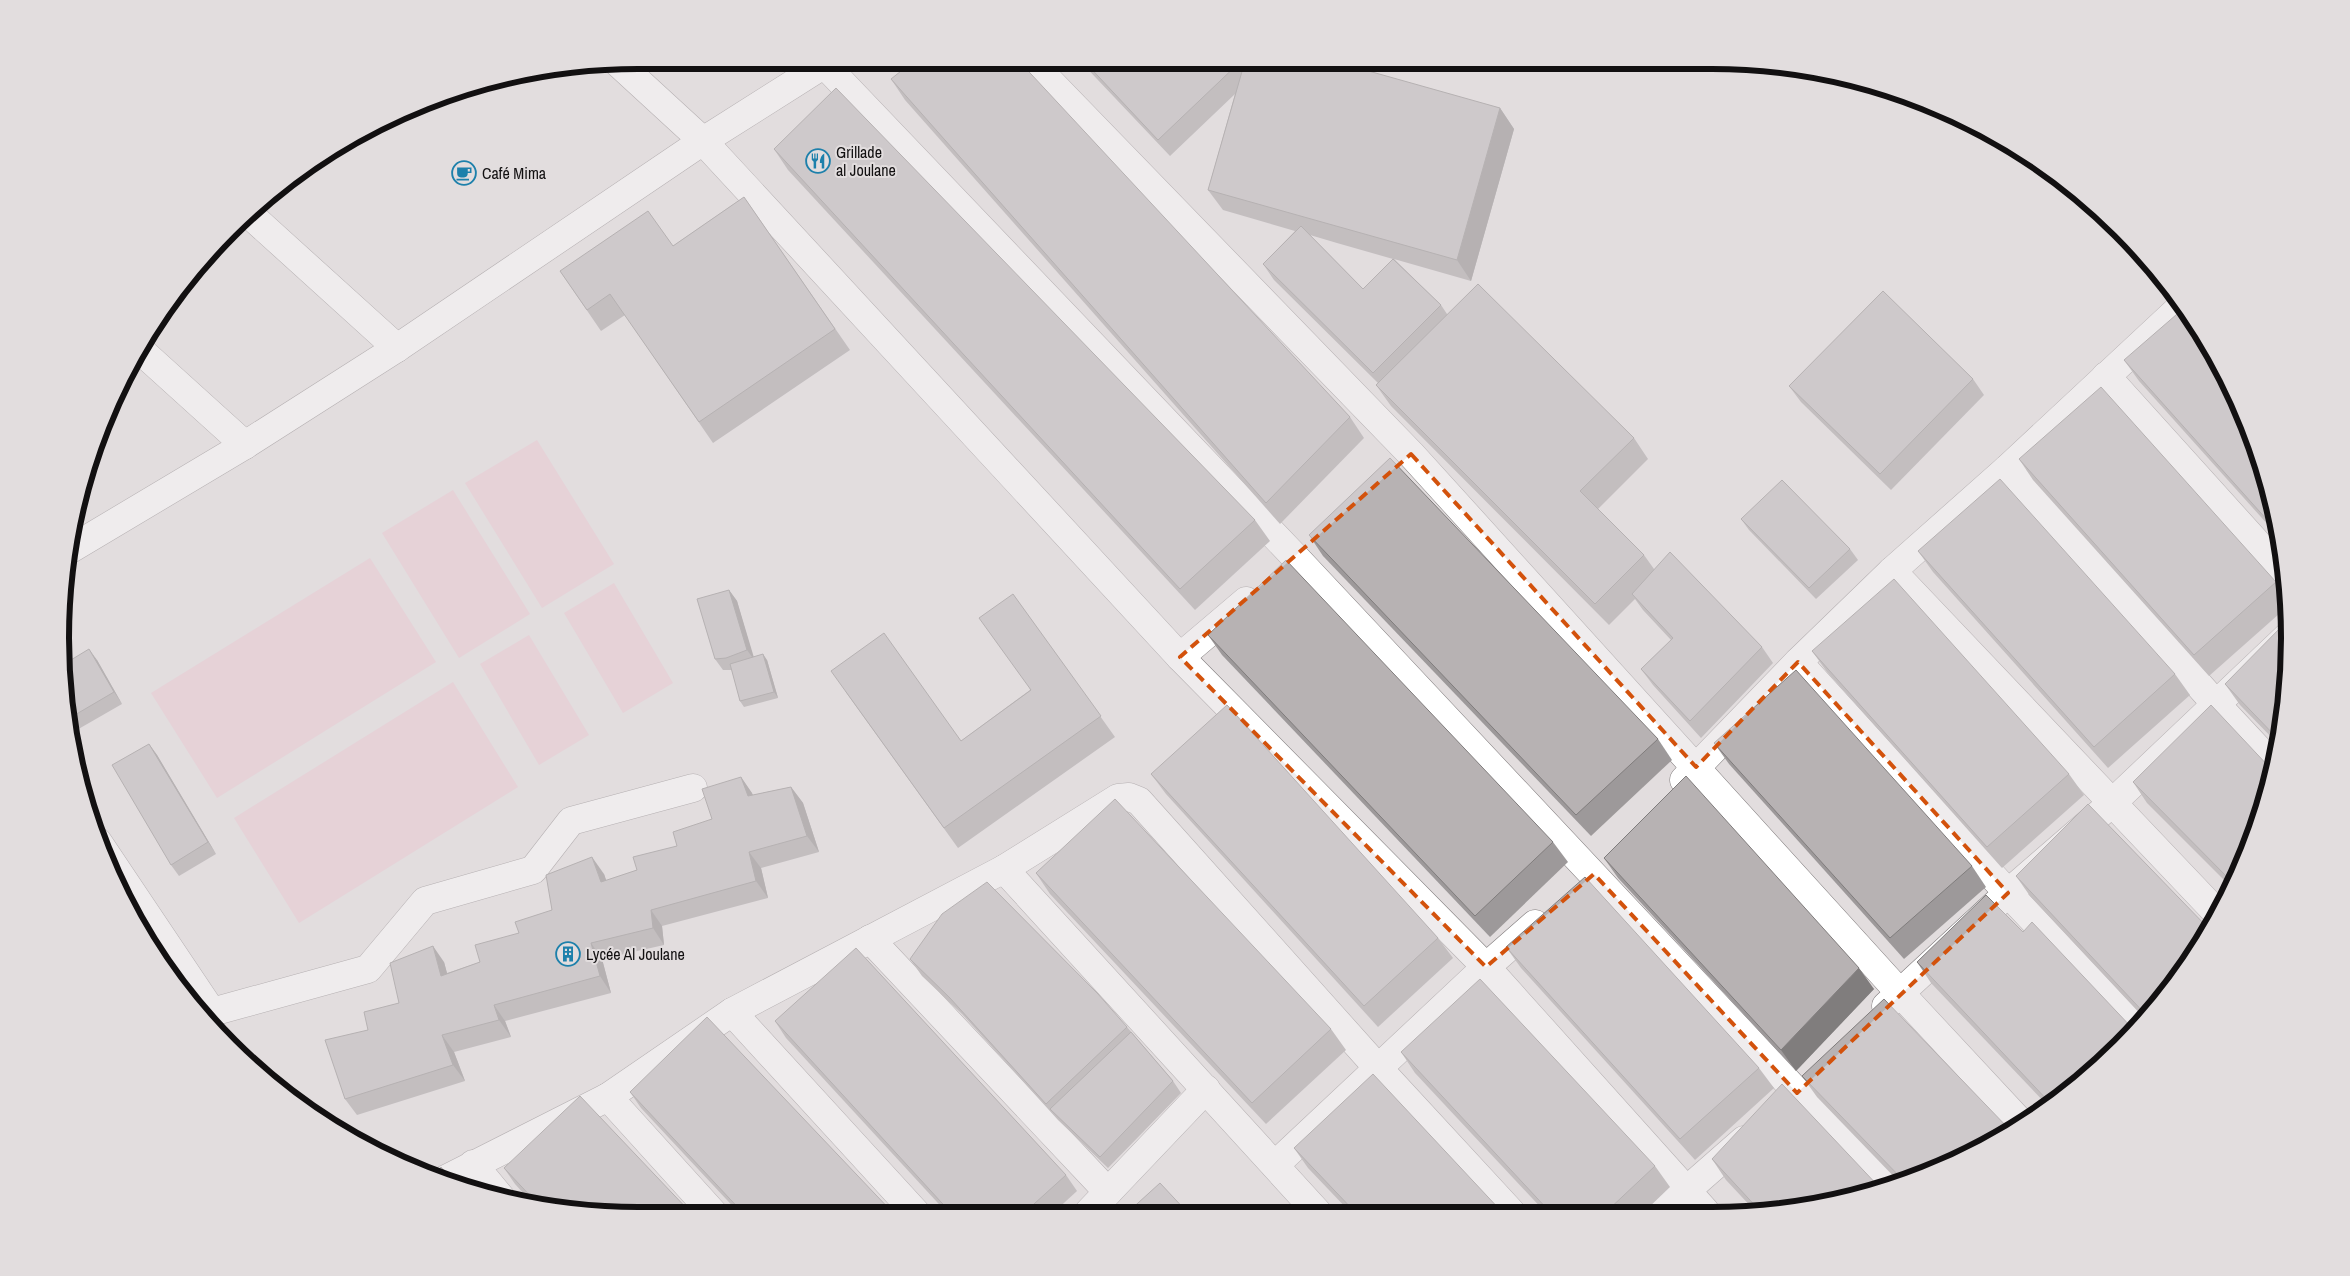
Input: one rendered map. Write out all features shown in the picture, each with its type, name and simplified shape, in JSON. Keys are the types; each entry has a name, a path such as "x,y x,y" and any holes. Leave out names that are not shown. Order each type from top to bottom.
{"street":[{"path":"625,69 702,141 1180,657 1486,967 1701,1207"},
{"path":"78,541 245,445 398,348 702,141 817,69"},
{"path":"835,69 1296,558 1574,890 1789,1099 1880,1182"},
{"path":"1038,69 1411,454 1609,674 2017,1118"},
{"path":"254,218 398,348"},
{"path":"1667,801 1696,767 1798,662 1892,571 2007,468 2177,310"},
{"path":"144,354 245,445"},
{"path":"2106,376 2276,564"},
{"path":"1390,473 1411,454"},
{"path":"2007,468 2215,703 2268,759"},
{"path":"1180,657 1318,539"},
{"path":"1892,571 2213,909"},
{"path":"1865,1026 2008,893 2112,803 2215,703 2281,643"},
{"path":"1798,662 2008,893 2131,1023"},
{"path":"213,1017 368,969 425,901 533,870 571,821 693,788"},
{"path":"452,1176 608,1097 732,1012 1004,869 1118,798 1129,797 1139,801 1378,1068 1506,1207"},
{"path":"1275,1165 1486,967 1614,854"},
{"path":"1004,869 1313,1207"},
{"path":"124,882 198,999"},
{"path":"870,939 1108,1192"},
{"path":"732,1012 910,1207"},
{"path":"1789,1099 1817,1073"},
{"path":"1094,1207 1206,1089"},
{"path":"608,1097 708,1207"},
{"path":"1668,1207 1760,1126"},
{"path":"472,1164 493,1188"}],"highlighted area":[{"path":"1411,454 1696,767 1798,662 2008,893 1797,1093 1594,874 1486,967 1180,657"}],"shaded area":[{"path":"537,440 614,564 542,608 465,483"},
{"path":"453,490 530,614 459,658 382,533"},
{"path":"370,558 436,662 217,798 151,693"},
{"path":"614,583 673,683 623,713 564,613"},
{"path":"529,635 589,735 539,765 480,664"},
{"path":"453,682 518,787 299,923 234,818"}],"building":[{"path":"904,69 1026,69 1350,417 1266,503 891,79"},
{"path":"1091,69 1233,69 1158,140"},
{"path":"1243,69 1361,69 1500,108 1457,260 1208,190"},
{"path":"836,88 1255,520 1180,589 774,149"},
{"path":"744,197 835,329 699,422 610,294 587,310 560,271 648,211 673,246"},
{"path":"1301,226 1363,289 1393,259 1441,305 1373,373 1263,264"},
{"path":"1478,284 1634,438 1580,491 1644,555 1595,604 1376,385"},
{"path":"1883,291 1973,379 1880,474 1789,386"},
{"path":"2179,313 2205,353 2223,386 2238,420 2262,491 2269,522 2124,360"},
{"path":"2101,387 2276,582 2194,655 2019,459"},
{"path":"1390,458 1658,739 1576,815 1309,535"},
{"path":"2000,479 2175,674 2094,747 1918,551"},
{"path":"1782,480 1850,549 1809,588 1741,519"},
{"path":"1670,552 1762,647 1690,721 1641,669 1673,638 1632,594"},
{"path":"1286,560 1553,842 1475,916 1208,635"},
{"path":"1894,579 2069,774 1987,847 1812,651"},
{"path":"729,590 747,650 726,658 715,659 697,599"},
{"path":"1013,594 1101,716 944,828 831,671 884,633 961,741 1031,690 979,618"},
{"path":"2281,627 2280,675 2273,733 2225,684"},
{"path":"89,649 114,692 75,715 70,675 70,661"},
{"path":"763,654 774,692 740,701 730,664"},
{"path":"1796,670 1972,866 1890,938 1714,743"},
{"path":"1227,705 1438,938 1364,1006 1151,774"},
{"path":"2211,705 2267,764 2251,821 2228,878 2133,782"},
{"path":"149,744 208,842 171,865 112,765"},
{"path":"1686,776 1859,968 1781,1050 1604,858"},
{"name":"Lycée Al Joulane","path":"741,777 748,796 791,787 807,836 749,852 756,881 651,910 653,928 591,943 600,976 494,1005 499,1020 442,1035 453,1065 345,1099 325,1040 368,1030 364,1012 399,1003 390,963 433,946 441,976 480,962 475,945 519,933 515,922 552,910 546,875 592,857 601,882 637,870 633,857 677,846 673,832 712,819 702,789"},
{"path":"1115,799 1331,1029 1252,1103 1036,873"},
{"path":"2088,804 2204,924 2164,985 2142,1011 2016,876"},
{"path":"1585,877 1759,1068 1680,1139 1506,947"},
{"path":"987,882 1098,994 1127,1027 1046,1104 950,998 910,959 942,914"},
{"path":"1986,895 2023,932 2032,922 2129,1025 2115,1041 2087,1066 2046,1099 1917,962"},
{"path":"856,948 1066,1175 1031,1207 946,1207 775,1021"},
{"path":"1480,979 1655,1166 1611,1207 1545,1207 1401,1052"},
{"path":"1884,999 2006,1125 1964,1149 1899,1176 1802,1076"},
{"path":"707,1017 887,1207 737,1207 630,1092"},
{"path":"1131,1032 1173,1081 1100,1157 1050,1109"},
{"path":"1373,1074 1497,1207 1350,1207 1294,1148"},
{"path":"1782,1084 1875,1183 1823,1196 1755,1205 1712,1159"},
{"path":"580,1096 685,1207 601,1206 531,1197 504,1168"},
{"path":"441,1167 447,1174 438,1170"},
{"path":"1160,1183 1182,1207 1134,1207"}],"place":[{"name":"Grillade al Joulane","path":"818,161"},
{"name":"Café Mima","path":"464,173"},
{"name":"Lycée Al Joulane","path":"568,954"}]}
